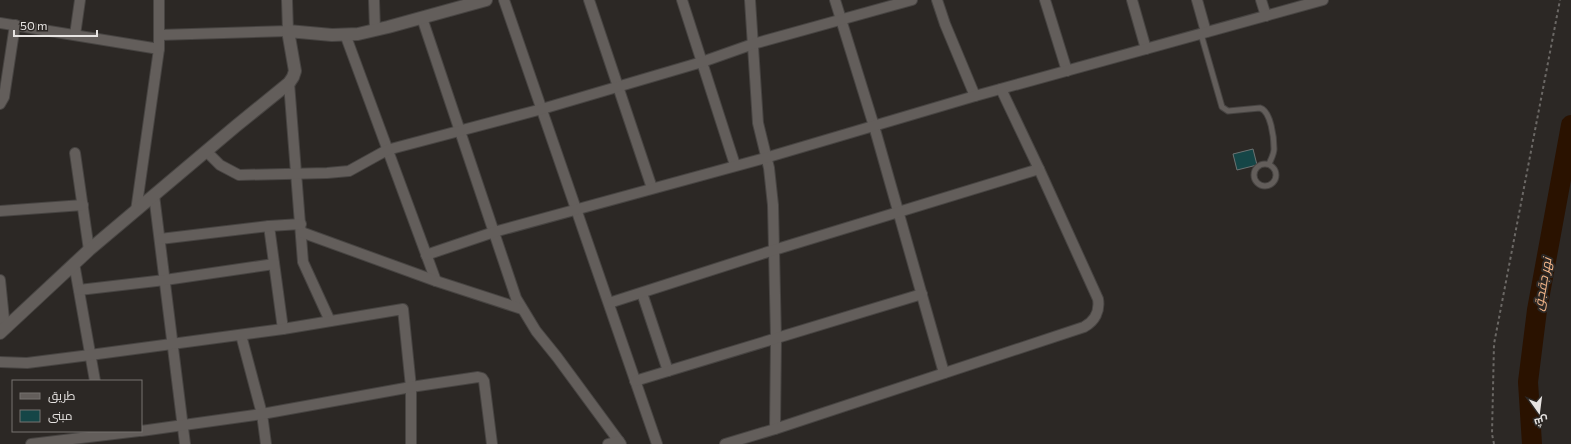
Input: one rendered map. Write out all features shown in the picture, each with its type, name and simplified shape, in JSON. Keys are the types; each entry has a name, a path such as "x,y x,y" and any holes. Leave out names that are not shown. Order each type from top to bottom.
{"street":[{"path":"75,35 80,0"},
{"path":"136,211 159,48 159,0"},
{"path":"2,331 89,250 289,83 294,77 295,71 288,32 287,0"},
{"path":"374,0 375,30"},
{"path":"159,35 288,32 358,34 422,18 456,4 486,0"},
{"path":"504,0 657,444"},
{"path":"589,0 652,188"},
{"path":"682,0 735,165"},
{"path":"750,0 758,123 769,168 773,205 776,339 775,429"},
{"path":"835,0 874,126 944,373"},
{"path":"206,151 220,165 239,175 349,171 387,150 542,109 702,62 753,44 912,0"},
{"path":"938,0 945,24 975,96"},
{"path":"1045,0 1067,71"},
{"path":"1132,0 1146,49"},
{"path":"1197,0 1204,33"},
{"path":"1262,0 1266,16"},
{"path":"426,255 494,232 576,208 766,158 975,96 1323,0"},
{"path":"422,18 461,130 512,286 522,309 536,331 620,443"},
{"path":"0,23 159,48"},
{"path":"0,104 4,97 15,25"},
{"path":"345,34 436,281"},
{"path":"289,83 303,262 330,321"},
{"path":"727,444 1084,327 1089,324 1096,315 1099,304 1098,299 1040,169 1001,89"},
{"path":"75,153 89,250"},
{"path":"609,303 774,250 1040,169"},
{"path":"154,195 185,444"},
{"path":"0,211 83,205"},
{"path":"160,239 269,226 301,228 436,281 522,309"},
{"path":"269,226 283,330"},
{"path":"74,264 95,380"},
{"path":"79,290 165,280 274,264"},
{"path":"0,280 2,331"},
{"path":"642,293 668,371"},
{"path":"635,381 922,294"},
{"path":"0,362 27,363 283,330 403,309 411,387 411,444"},
{"path":"241,335 262,414 266,444"},
{"path":"142,431 262,414 411,387 478,377 482,378 484,381 492,444"},
{"path":"31,444 104,433 122,432"},
{"path":"608,444 620,443"}],"lane":[{"path":"1204,33 1222,107 1228,111 1260,108 1263,109 1268,116 1274,149 1269,164"},
{"path":"1260,164 1269,164 1276,170 1276,179 1270,185 1261,186 1254,180 1254,171 1260,164"}],"path":[{"path":"1494,444 1492,434 1494,344 1560,0"}],"building":[{"path":"1253,149 1257,165 1237,170 1233,154"}],"waterway":[{"name":"نهر جقجق","path":"1532,444 1528,382 1537,310 1571,125"}]}
